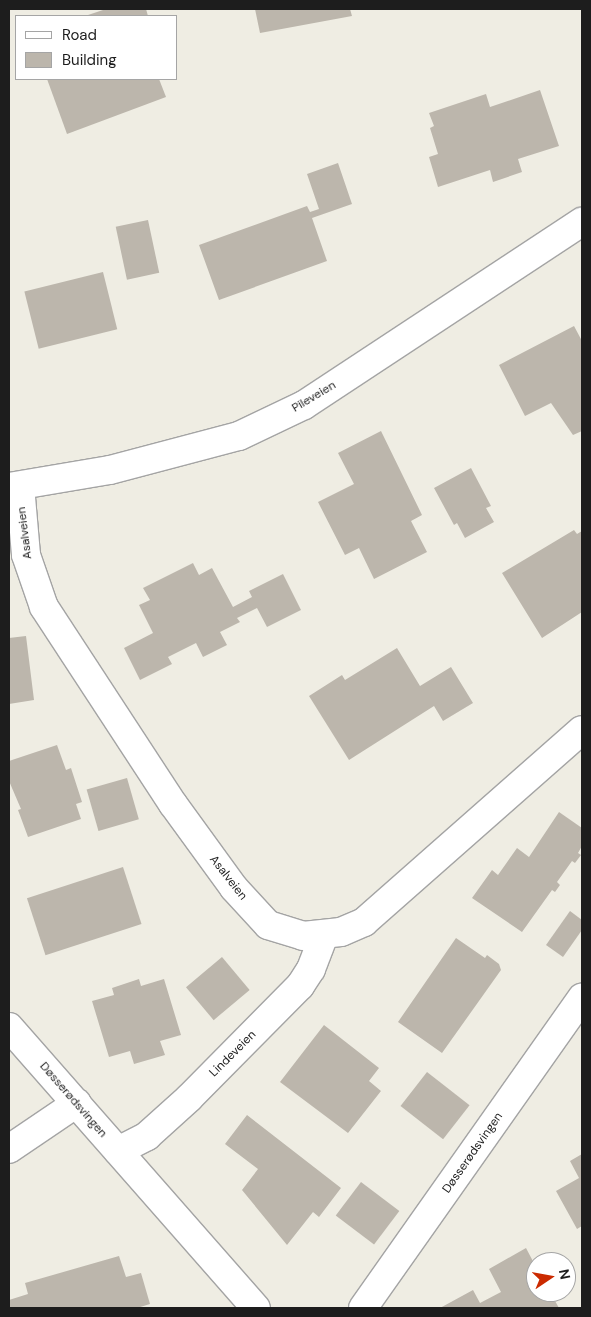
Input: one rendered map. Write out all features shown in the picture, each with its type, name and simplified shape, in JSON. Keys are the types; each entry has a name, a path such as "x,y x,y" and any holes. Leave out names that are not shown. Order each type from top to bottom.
{"street":[{"name":"Pileveien","path":"14,486 110,470 239,436 304,405 582,222"},
{"name":"Asalveien","path":"14,486 26,556 44,607 172,804 234,888 268,925 303,936 341,932 364,922 582,730"},
{"name":"Lindeveien","path":"118,1152 147,1136 189,1098 300,986 311,969 324,935"},
{"name":"Døsserødsvingen","path":"363,1308 582,998"},
{"name":"Døsserødsvingen","path":"9,1027 256,1308"},
{"path":"9,1149 76,1103"}],"building":[{"path":"106,9 146,9 148,15 88,15"},
{"path":"255,9 350,9 352,16 260,33"},
{"path":"47,80 159,80 166,97 67,134"},
{"path":"540,90 559,146 518,159 522,172 493,182 490,170 438,187 429,157 438,154 430,128 434,126 429,113 486,94 490,107"},
{"path":"338,163 352,204 312,218 327,261 219,300 199,245 307,206 310,212 319,209 307,174"},
{"path":"148,220 159,273 127,280 116,227"},
{"path":"103,272 117,329 39,349 24,292"},
{"path":"574,326 582,341 582,431 573,435 551,403 525,416 499,365"},
{"path":"381,431 422,515 411,521 427,552 374,579 359,548 345,555 318,502 354,484 338,453"},
{"path":"471,468 491,506 486,508 494,522 465,538 457,523 454,525 434,488"},
{"path":"574,530 577,534 582,531 582,612 542,638 502,573"},
{"path":"193,563 199,575 212,568 233,607 252,597 249,591 283,574 301,610 267,627 257,608 237,618 240,622 220,632 227,645 203,657 196,643 168,657 172,664 140,680 124,648 153,633 139,605 150,600 143,588"},
{"path":"26,636 34,700 9,704 9,638"},
{"path":"397,648 420,686 451,667 473,703 443,721 434,706 349,760 309,696 342,675 345,680"},
{"path":"57,745 66,770 71,768 82,802 76,804 81,819 28,837 18,810 21,809 9,781 9,761"},
{"path":"127,778 139,819 98,831 87,790"},
{"path":"559,812 582,828 582,846 578,853 581,855 575,863 572,861 557,882 560,885 555,892 552,890 522,932 472,898 492,870 498,875 517,848 529,857"},
{"path":"123,867 142,924 45,955 27,898"},
{"path":"570,911 582,920 582,930 563,957 546,945"},
{"path":"456,938 485,958 487,955 499,964 501,970 442,1053 398,1022"},
{"path":"222,957 250,990 214,1020 186,987"},
{"path":"139,979 141,986 164,979 181,1035 160,1041 165,1055 134,1064 130,1051 109,1057 92,1001 114,995 112,988"},
{"path":"324,1025 379,1068 369,1081 381,1091 348,1133 280,1082"},
{"path":"427,1072 470,1105 443,1139 401,1106"},
{"path":"247,1115 341,1188 319,1217 313,1212 287,1245 242,1190 258,1169 225,1144"},
{"path":"582,1154 582,1226 577,1229 556,1191 579,1178 570,1161"},
{"path":"361,1182 399,1211 374,1244 336,1216"},
{"path":"526,1248 528,1252 526,1252 526,1302 556,1302 559,1308 440,1308 473,1290 480,1303 501,1292 489,1269"},
{"path":"119,1256 126,1277 141,1273 150,1304 137,1308 9,1308 9,1300 28,1294 25,1283"}]}
